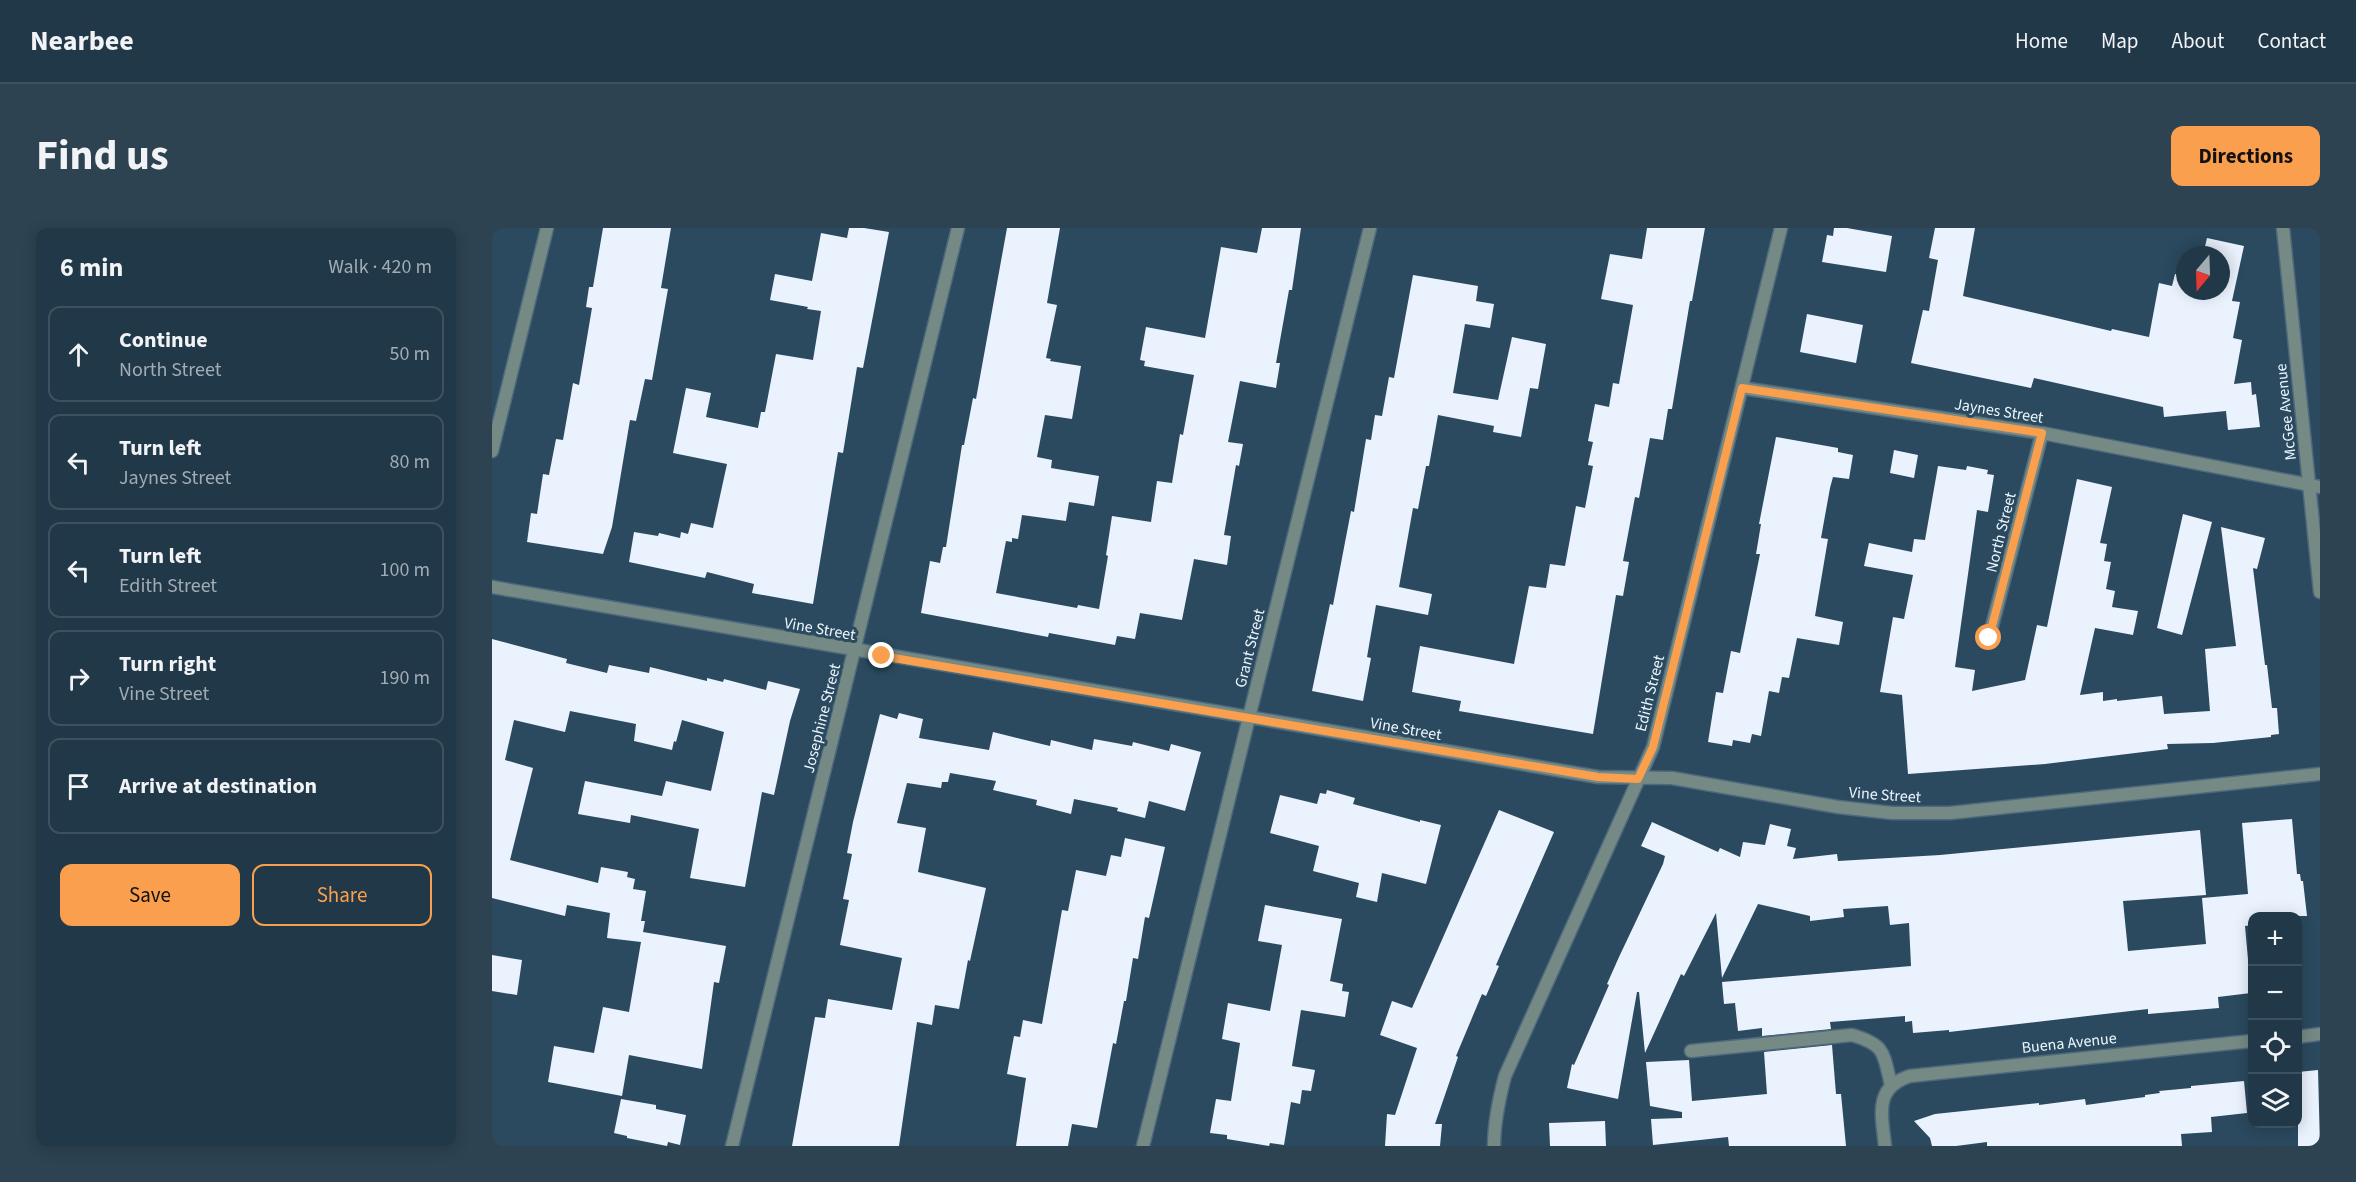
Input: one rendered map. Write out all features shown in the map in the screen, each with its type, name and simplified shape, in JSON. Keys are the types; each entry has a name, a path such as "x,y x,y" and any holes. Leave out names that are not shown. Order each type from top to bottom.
{"street":[{"path":"492,451 547,228"},
{"name":"Josephine Street","path":"732,1146 958,228"},
{"name":"Grant Street","path":"1143,1146 1370,228"},
{"name":"Edith Street","path":"1494,1146 1498,1103 1506,1076 1653,747 1781,228"},
{"name":"McGee Avenue","path":"2283,228 2315,487 2320,592"},
{"name":"Jaynes Street","path":"1742,388 2042,433 2315,487"},
{"name":"North Street","path":"1989,638 2042,433"},
{"name":"Vine Street","path":"492,587 1598,777 1672,778 1838,807 1881,812 1950,813 2320,774"},
{"path":"2302,1036 2320,1034"},
{"path":"1691,1051 1852,1035 1872,1041 1882,1052 1891,1085 1883,1096 1881,1112 1885,1146"},
{"name":"Buena Avenue","path":"1891,1085 1910,1076 1940,1071 2248,1041"}],"building":[{"path":"603,228 671,228 661,288 668,289 652,380 645,379 636,421 630,420 612,527 603,554 527,542 531,513 537,514 543,474 549,475 556,439 563,440 573,383 579,385 592,308 586,307 589,287 593,287"},
{"path":"849,228 889,232 863,368 857,367 843,453 838,452 813,604 752,593 754,584 707,572 705,578 629,562 634,532 658,536 659,533 680,538 681,532 688,534 691,523 713,528 727,464 673,453 686,388 711,393 706,417 758,428 761,412 765,412 776,354 813,360 821,311 770,300 775,274 812,281 821,233 847,238"},
{"path":"1007,228 1060,228 1047,303 1057,305 1046,358 1051,359 1050,361 1081,366 1072,419 1045,415 1037,457 1052,460 1051,468 1099,476 1094,506 1069,502 1066,521 1022,515 1018,539 1012,538 1012,542 1006,541 996,593 1077,608 1078,605 1099,609 1112,516 1151,522 1157,481 1172,483 1180,434 1183,435 1194,375 1144,366 1145,361 1140,360 1146,327 1205,338 1221,247 1257,253 1262,228 1301,228 1292,290 1289,290 1276,363 1280,363 1276,388 1240,381 1228,442 1243,444 1239,466 1236,465 1224,535 1231,536 1227,565 1194,559 1182,620 1140,613 1135,639 1117,636 1115,645 1049,633 1048,637 921,613 930,561 940,563 943,547 946,547 962,445 964,445 973,398 976,399"},
{"path":"1647,228 1705,228 1672,409 1668,409 1663,440 1650,438 1639,498 1635,497 1623,561 1629,562 1623,596 1616,595 1593,734 1459,711 1461,701 1412,692 1420,646 1514,664 1529,586 1546,588 1550,564 1565,566 1576,506 1585,508 1593,466 1588,465 1593,442 1588,441 1595,404 1609,407 1613,383 1619,384 1633,305 1601,299 1610,254 1642,259"},
{"path":"1834,228 1892,236 1886,272 1822,262 1827,235 1833,236"},
{"path":"1935,228 1975,228 1963,296 2111,331 2112,329 2149,337 2159,283 2172,286 2176,274 2176,300 2230,300 2230,246 2205,246 2207,238 2244,246 2232,301 2240,302 2233,338 2242,340 2234,384 2251,382 2252,395 2256,394 2260,427 2228,430 2226,411 2164,417 2163,407 2034,378 2031,388 1911,363 1923,310 1929,311 1938,260 1929,258"},
{"path":"1413,275 1478,286 1476,301 1494,304 1490,328 1465,324 1453,393 1498,400 1512,337 1546,344 1538,389 1530,388 1521,437 1493,432 1494,426 1438,415 1429,466 1426,466 1418,509 1413,508 1399,587 1432,594 1428,615 1376,605 1367,657 1371,658 1363,701 1312,691 1330,604 1333,605 1351,511 1354,512 1366,439 1371,440 1375,415 1382,416 1389,377 1394,378"},
{"path":"1807,314 1863,325 1856,363 1800,352"},
{"path":"1776,437 1838,448 1838,452 1853,455 1849,479 1833,477 1830,488 1821,538 1828,539 1815,616 1843,622 1839,645 1797,638 1789,678 1782,677 1779,693 1769,691 1761,736 1752,734 1750,743 1733,740 1732,746 1708,742 1716,692 1723,693 1731,651 1740,653 1760,554 1756,554 1761,524 1759,524"},
{"path":"1894,450 1918,455 1914,478 1890,473"},
{"path":"1938,466 1966,470 1967,466 1988,470 1987,474 1994,475 1988,512 1977,510 1955,667 1975,670 1972,691 2025,680 2037,625 2047,627 2077,479 2112,487 2100,543 2107,544 2104,561 2111,562 2106,589 2115,591 2112,607 2138,611 2133,635 2095,628 2080,695 2103,692 2103,701 2162,696 2164,714 2210,711 2205,649 2236,646 2221,527 2265,538 2257,569 2253,568 2265,665 2267,665 2272,708 2277,708 2279,734 2271,735 2271,737 2213,743 2167,744 2168,749 2045,764 1908,774 1902,695 1880,692 1893,617 1904,619 1913,575 1864,566 1869,543 1912,552 1914,539 1925,540"},
{"path":"2183,514 2212,522 2182,635 2157,628"},
{"path":"492,639 567,659 566,663 607,673 609,665 649,673 650,667 707,681 707,678 723,682 724,679 766,690 768,681 800,689 790,721 774,795 762,792 745,887 690,878 699,829 631,815 630,823 578,814 585,781 662,796 666,781 711,791 724,732 682,720 672,750 634,741 636,724 570,711 565,732 514,720 505,760 533,768 510,860 598,883 601,867 628,872 627,877 635,879 633,889 646,891 641,921 645,921 643,932 726,946 719,983 714,982 702,1069 629,1055 622,1096 548,1082 554,1046 594,1053 603,1007 629,1012 641,942 607,938 610,913 567,905 565,916 492,898"},
{"path":"899,713 923,719 919,738 989,750 993,732 1050,746 1051,740 1092,750 1094,739 1132,746 1133,742 1169,751 1171,744 1201,752 1185,811 1149,801 1145,818 1117,811 1118,808 1074,799 1071,814 1036,805 1037,800 993,790 996,781 950,773 948,782 942,782 941,788 907,783 897,823 926,828 918,872 986,888 970,961 968,960 959,1009 935,1005 932,1025 917,1022 899,1146 792,1146 815,1017 825,1018 828,999 892,1010 902,958 840,945 849,900 843,899 852,854 847,853 880,714 897,719"},
{"path":"1327,790 1355,798 1353,804 1420,822 1420,820 1441,825 1426,884 1382,873 1377,902 1356,897 1359,883 1313,871 1319,846 1270,833 1280,795 1317,804 1320,793 1326,794"},
{"path":"1499,810 1554,832 1496,965 1499,966 1486,996 1482,994 1456,1056 1458,1057 1435,1124 1442,1124 1440,1146 1385,1146 1387,1114 1395,1115 1417,1048 1380,1035 1392,1001 1412,1008"},
{"path":"2292,819 2297,874 2300,874 2301,881 2303,881 2307,916 2302,916 2302,912 2248,912 2248,926 2245,926 2248,993 2218,997 2219,1008 2148,1014 2148,1009 1949,1032 1949,1030 1913,1033 1912,1021 1905,1022 1905,1016 1830,1022 1831,1029 1762,1036 1762,1028 1738,1031 1735,1003 1724,1004 1722,982 1911,966 1909,923 1890,925 1888,906 1843,909 1844,917 1810,921 1810,916 1758,904 1722,978 1716,913 1684,976 1681,974 1645,1053 1639,992 1637,992 1618,1099 1567,1088 1572,1064 1574,1065 1609,985 1607,984 1663,864 1665,856 1641,846 1652,822 1718,852 1720,848 1740,857 1743,842 1765,845 1770,824 1791,829 1787,846 1796,848 1793,859 1837,854 1838,861 1940,855 2200,830 2206,895 2123,901 2128,951 2206,944 2202,898 2248,894 2242,823"},
{"path":"1125,838 1165,847 1149,918 1145,917 1138,959 1133,958 1126,1001 1124,1001 1116,1044 1113,1043 1097,1128 1072,1124 1068,1146 1016,1146 1026,1078 1007,1074 1014,1036 1020,1037 1023,1020 1042,1024 1062,910 1068,911 1076,870 1106,876 1111,855 1121,857"},
{"path":"1265,905 1342,919 1330,981 1343,984 1342,991 1349,992 1345,1017 1301,1010 1292,1066 1315,1070 1311,1091 1302,1090 1300,1104 1291,1102 1284,1145 1270,1143 1269,1146 1227,1139 1227,1135 1210,1133 1216,1099 1231,1101 1240,1043 1222,1039 1228,1003 1270,1011 1282,945 1258,941"},
{"path":"492,955 522,960 517,995 492,991"},
{"path":"1832,1045 1836,1094 1841,1094 1846,1146 1729,1146 1728,1137 1653,1145 1651,1119 1682,1118 1682,1112 1650,1106 1646,1062 1689,1060 1692,1101 1767,1094 1764,1052"},
{"path":"2318,1070 2320,1146 2298,1146 2298,1128 2302,1128 2302,1072"},
{"path":"2244,1081 2247,1113 2211,1117 2212,1132 2181,1134 2182,1146 1987,1146 1987,1142 1932,1146 1930,1138 1914,1121 1935,1114 2039,1103 2039,1105 2085,1099 2086,1105 2145,1097 2145,1095 2160,1093 2159,1091 2191,1088 2191,1086"},
{"path":"621,1099 656,1105 656,1109 686,1115 680,1145 668,1142 667,1146 614,1133"},
{"path":"1605,1121 1606,1146 1550,1146 1549,1123"}],"route":[{"path":"882,656 1607,779 1638,779 1653,747 1742,388 2042,433 1989,638"}]}
